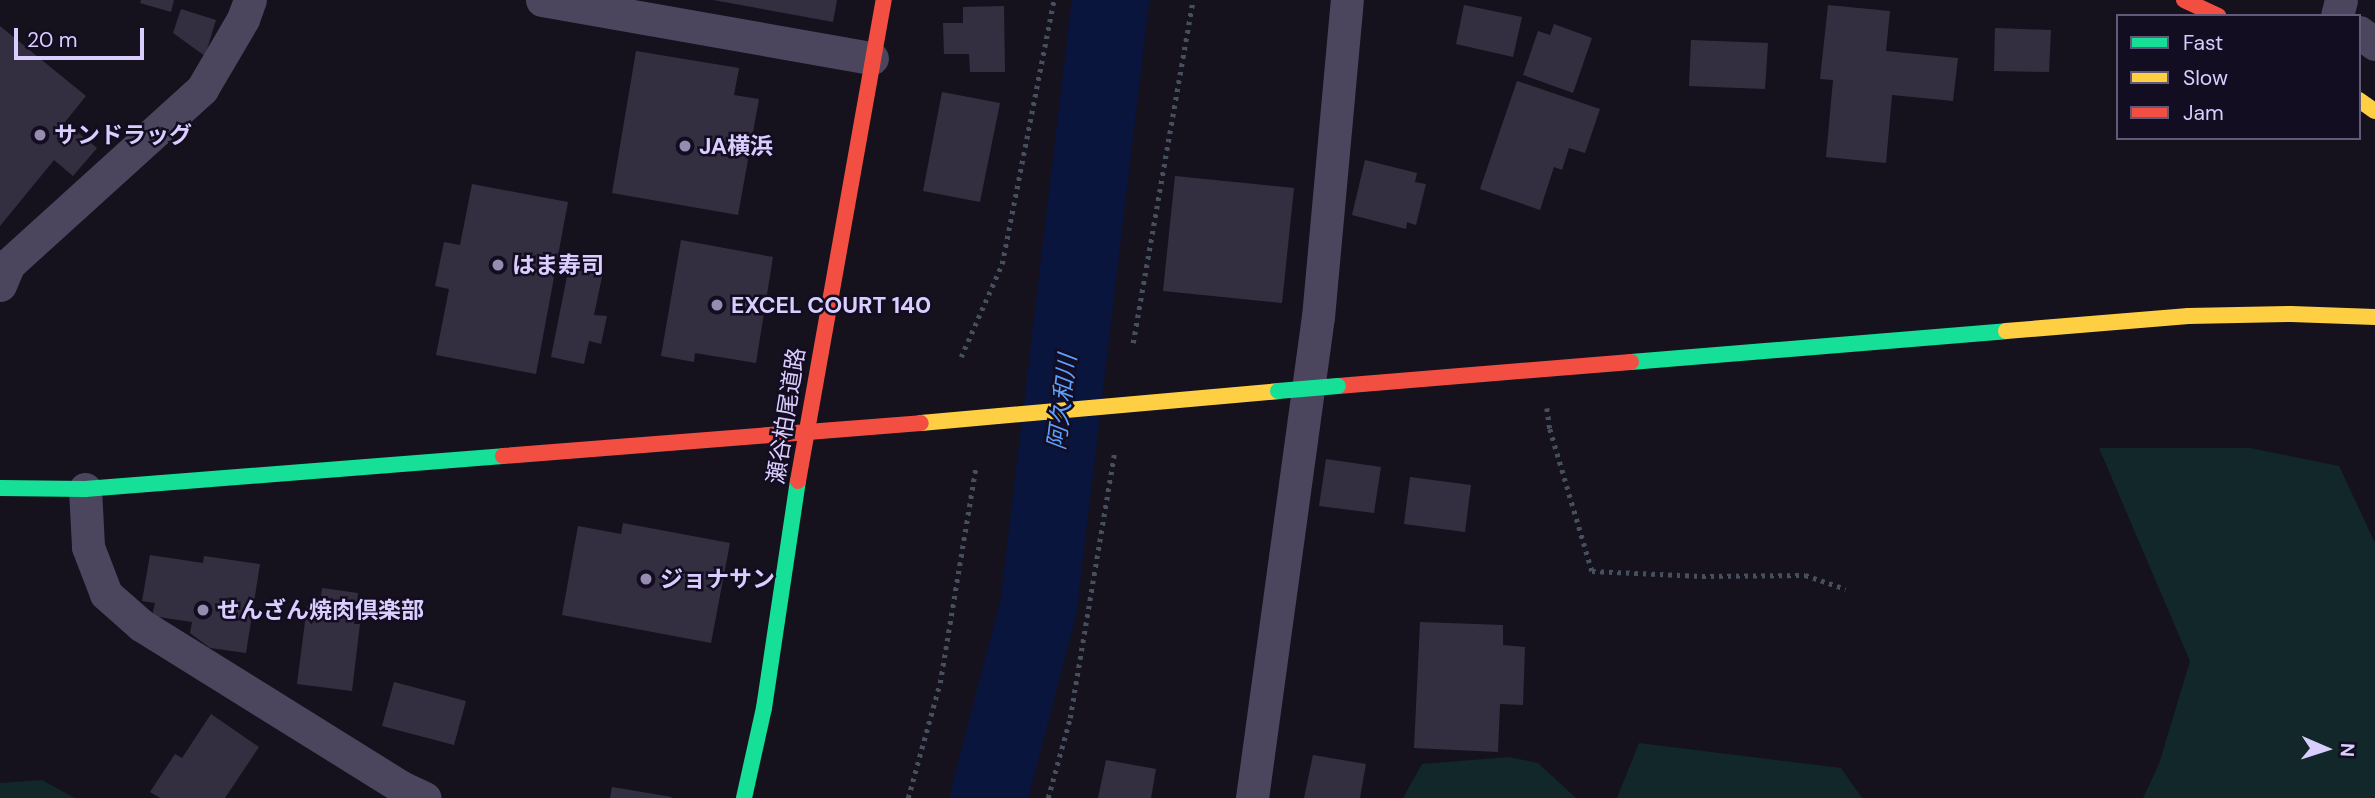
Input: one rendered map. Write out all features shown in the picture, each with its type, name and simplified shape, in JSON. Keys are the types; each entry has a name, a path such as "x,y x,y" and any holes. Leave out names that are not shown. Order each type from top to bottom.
{"street":[{"path":"0,285 9,264 202,89 243,19 250,0"},
{"path":"542,0 872,58"},
{"name":"瀬谷柏尾道路","path":"744,798 764,708 805,433 884,0"},
{"path":"1252,798 1318,317 1347,0"},
{"path":"2184,0 2214,14"},
{"path":"0,488 85,489 805,433 2188,316 2291,314 2375,317"},
{"path":"85,489 88,547 106,594 141,625 401,787 425,798"}],"path":[{"path":"961,356 1002,264 1054,0"},
{"path":"1133,343 1193,0"},
{"path":"1541,369 1550,429 1592,570 1702,576 1805,575 1846,589"},
{"path":"1048,798 1070,718 1114,455"},
{"path":"908,798 940,683 976,466"}],"green space":[{"path":"2099,448 2250,448 2339,466 2375,543 2375,798 2143,798 2159,764 2190,661"},
{"path":"1639,743 1841,768 1862,798 1617,798"},
{"path":"1509,757 1538,763 1576,798 1403,798 1422,764"},
{"path":"42,780 75,798 0,798 0,783"}],"building":[{"path":"141,0 174,0 171,12 140,3"},
{"path":"713,0 837,0 833,22"},
{"path":"1464,5 1522,17 1513,57 1456,44"},
{"path":"1828,5 1890,11 1886,51 1958,58 1953,101 1892,95 1886,163 1826,157 1833,80 1820,79"},
{"path":"1004,6 1005,72 970,72 969,54 944,54 943,23 963,23 963,7"},
{"path":"181,9 216,20 205,56 173,33"},
{"path":"1554,24 1592,38 1573,93 1523,75 1538,31 1550,35"},
{"name":"サンドラッグ","path":"0,26 86,96 65,122 97,148 73,176 54,160 0,226"},
{"path":"1995,28 2051,30 2049,72 1994,71"},
{"path":"1691,40 1768,43 1765,89 1689,86"},
{"name":"JA横浜","path":"636,51 739,68 734,95 759,99 738,215 612,193"},
{"path":"1517,81 1600,109 1585,153 1569,148 1562,170 1554,167 1540,210 1480,189"},
{"path":"942,92 1000,103 980,202 923,191"},
{"path":"1365,160 1417,173 1415,182 1426,184 1416,225 1407,222 1406,229 1352,215"},
{"path":"1175,176 1294,188 1282,303 1163,291"},
{"name":"はま寿司","path":"472,184 568,202 536,374 436,355 449,289 435,286 444,242 460,245"},
{"name":"EXCEL COURT 140","path":"681,240 773,257 756,363 695,353 694,362 661,356"},
{"path":"569,266 603,272 594,315 607,316 601,344 589,341 584,364 551,357"},
{"path":"1326,459 1381,467 1374,513 1319,506"},
{"path":"1410,477 1471,485 1465,532 1404,524"},
{"name":"ジョナサン","path":"623,523 730,543 711,643 562,615 578,526 621,534"},
{"name":"せんざん焼肉倶楽部","path":"150,555 203,563 204,556 260,564 246,653 210,648 190,633 192,622 152,616 155,603 142,601"},
{"path":"322,588 358,593 354,624 360,624 352,691 297,684 307,606 320,607"},
{"path":"1420,622 1503,625 1503,645 1525,647 1523,705 1500,704 1498,752 1414,748"},
{"path":"394,682 466,701 454,745 382,726"},
{"path":"211,714 259,747 225,798 160,798 150,792 175,754 182,758"},
{"path":"1313,755 1366,764 1360,798 1304,798"},
{"path":"1106,760 1156,769 1151,798 1098,798"},
{"path":"612,787 672,797 610,798"}],"waterway":[{"name":"阿久和川","path":"988,798 1038,606 1110,0"}],"traffic: fast":[{"path":"1631,362 2006,331"},
{"path":"1278,391 1338,386"},
{"path":"0,488 85,489 503,456"},
{"path":"744,798 764,708 798,481"}],"traffic: slow":[{"path":"2361,101 2375,111"},
{"path":"2006,331 2188,316 2291,314 2375,317"},
{"path":"921,423 1278,391"}],"traffic: jam":[{"path":"798,481 884,0"},
{"path":"2184,0 2214,14"},
{"path":"1338,386 1631,362"},
{"path":"503,456 921,423"}],"place":[{"name":"サンドラッグ","path":"40,135"},
{"name":"JA横浜","path":"685,146"},
{"name":"はま寿司","path":"498,265"},
{"name":"EXCEL COURT 140","path":"717,305"},
{"name":"ジョナサン","path":"646,579"},
{"name":"せんざん焼肉倶楽部","path":"203,610"}]}
